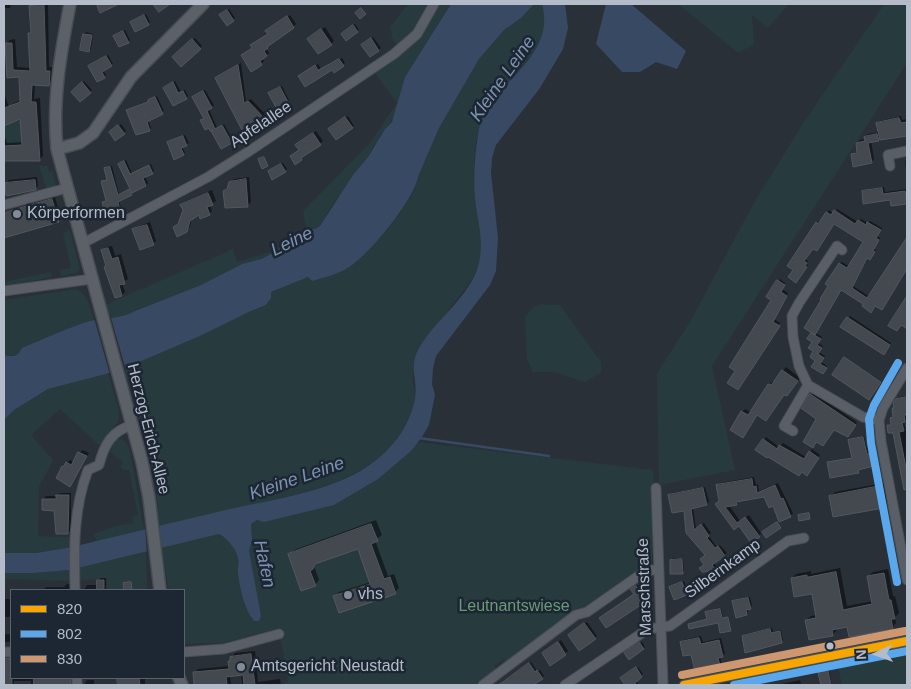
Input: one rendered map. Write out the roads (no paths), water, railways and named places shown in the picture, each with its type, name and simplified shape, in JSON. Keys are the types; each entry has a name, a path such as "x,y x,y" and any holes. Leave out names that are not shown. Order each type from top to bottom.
{"main road":[{"name":"Herzog-Erich-Allee","path":"70,4 56,99 55,132 57,149 142,462 160,589"},
{"path":"57,149 79,143 93,134 131,77 203,4"}],"street":[{"name":"Apfelallee","path":"82,242 208,177 394,54 417,34 434,4"},
{"path":"890,166 888,155 907,151"},
{"path":"4,205 67,188"},
{"path":"842,250 837,246 799,302 792,316 793,336 799,366 808,385 863,417 879,420"},
{"path":"4,291 92,279"},
{"path":"907,368 883,408 879,420 880,441 907,580"},
{"path":"793,431 784,426 808,385"},
{"path":"75,586 74,543 82,485 88,470 99,465 109,439 113,434 133,425"},
{"name":"Marschstraße","path":"656,488 663,685"},
{"name":"Silbernkamp","path":"564,685 648,629 670,626 788,541 804,538"},
{"path":"483,685 576,615 587,612 647,570 658,570"},
{"path":"185,652 224,649 279,634"},
{"path":"684,685 907,641"}],"water":[{"name":"Leine","path":"451,4 534,4 521,18 504,30 479,59 439,128 409,199 391,225 370,249 343,271 312,281 308,277 271,292 271,298 266,305 200,336 132,365 106,374 48,389 14,410 4,420 4,355 15,356 22,348 73,327 90,321 125,315 201,285 242,264 261,259 307,230 320,226 353,175 392,122 405,77"},
{"path":"542,4 565,4 568,28 563,49 540,88 496,145 492,158 491,173 498,238 496,271 490,285 436,356 432,384 435,395 429,425 411,451 378,479 334,505 264,522 257,520 251,524 252,540 249,551 261,616 259,621 254,621 241,592 237,555 231,544 219,534 70,570 4,573 4,553 36,553 72,547 300,494 351,476 380,457 389,448 403,429 413,407 416,392 414,363 418,350 434,327 463,295 477,271 481,243 475,199 474,172 479,129 485,113 495,98 520,70 540,41 544,24"},
{"path":"606,4 631,4 686,51 677,69 656,62 640,72 622,72 596,44"}],"waterway":[{"path":"419,438 549,456"}],"place":[{"name":"Körperformen","path":"17,214"},
{"name":"vhs","path":"348,595"},
{"name":"Amtsgericht Neustadt","path":"241,667"}],"water label":[{"name":"Kleine Leine","path":"503,79"},
{"name":"Kleine Leine","path":"297,479"},
{"name":"Hafen","path":"264,564"}],"park label":[{"name":"Leutnantswiese","path":"514,607"}]}
